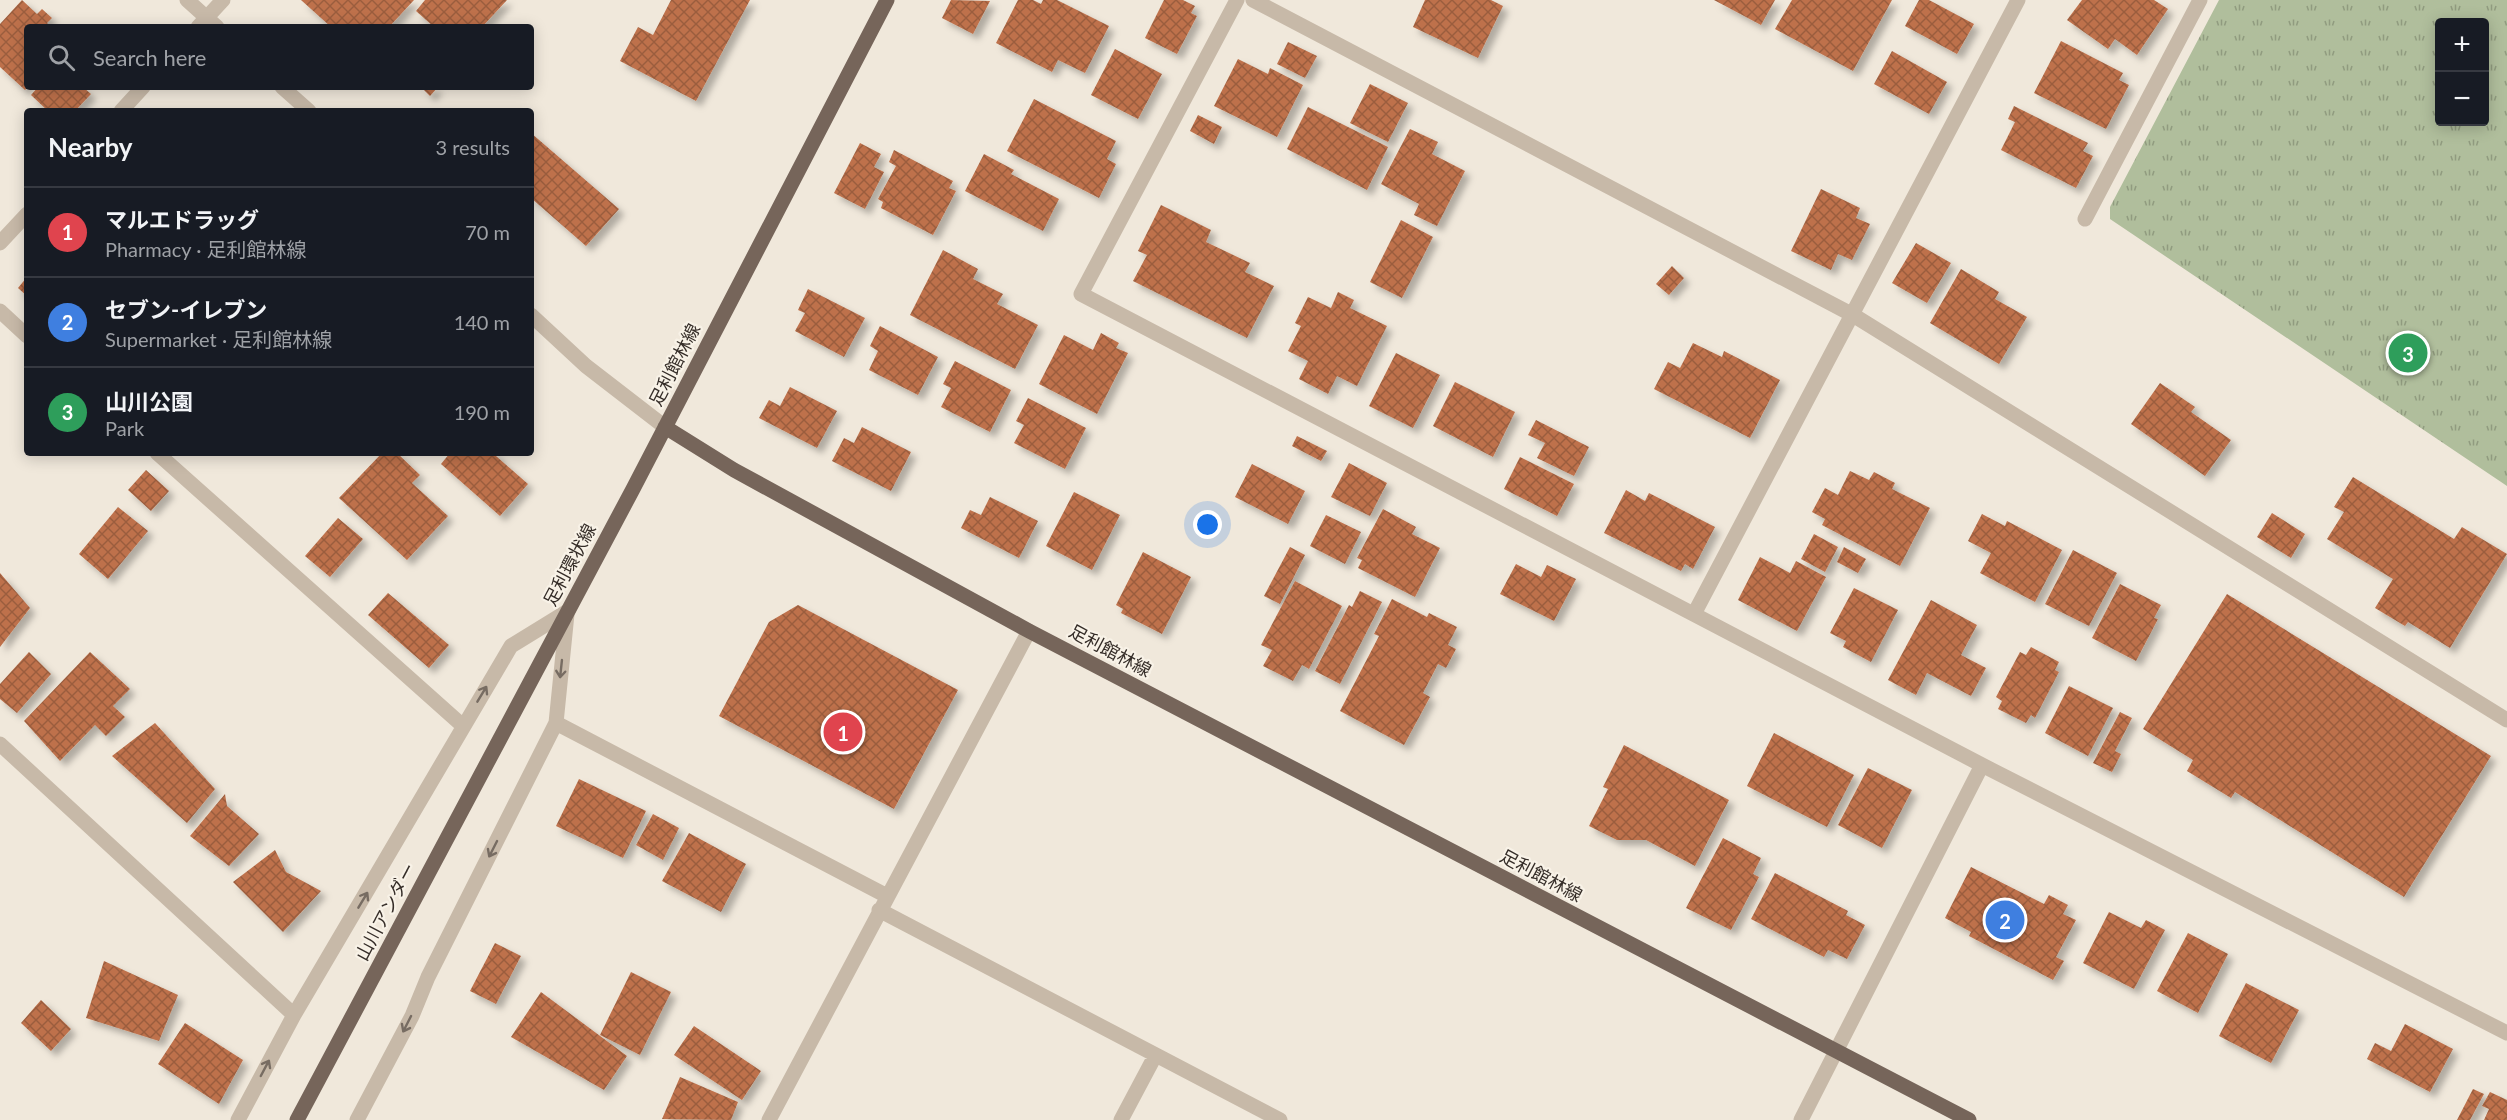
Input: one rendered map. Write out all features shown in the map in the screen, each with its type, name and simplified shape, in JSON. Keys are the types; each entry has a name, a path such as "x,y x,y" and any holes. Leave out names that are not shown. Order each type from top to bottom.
{"main road":[{"name":"足利館林線","path":"887,0 665,427 734,470 1029,631 1969,1120"},
{"name":"足利環状線","path":"510,722 665,427"},
{"name":"山川アンダー","path":"297,1120 510,722"}],"street":[{"path":"187,0 207,24 223,0"},
{"path":"1237,0 1081,294 1982,765 2507,1033"},
{"path":"1253,0 1853,315 2507,720"},
{"path":"1694,614 2018,0"},
{"path":"2085,219 2200,0"},
{"path":"124,108 140,90"},
{"path":"285,90 306,108"},
{"path":"0,243 24,217"},
{"path":"0,311 24,333"},
{"path":"534,318 586,366 665,427"},
{"path":"160,456 463,726"},
{"path":"357,1120 412,1016 428,977 556,723 568,611"},
{"path":"238,1120 294,1015 380,873 511,646 568,611"},
{"path":"769,1120 1029,631"},
{"path":"556,723 1155,1056 1280,1120"},
{"path":"0,744 294,1015"},
{"path":"1801,1120 1982,765"},
{"path":"1121,1120 1155,1056"}],"green space":[{"path":"2219,0 2507,0 2507,486 2110,219 2110,207"}],"building":[{"path":"22,0 37,14 42,9 52,18 48,24 24,24 24,89 0,67 0,24"},
{"path":"301,0 414,0 392,24 328,24"},
{"path":"425,0 507,0 485,24 431,24 416,11"},
{"path":"671,0 750,0 696,101 620,61 638,27 653,35"},
{"path":"951,0 990,1 973,34 942,18"},
{"path":"1018,0 1033,0 1041,4 1043,0 1057,0 1109,26 1085,73 1058,60 1052,72 996,43"},
{"path":"1164,0 1183,0 1195,6 1191,13 1197,16 1177,54 1145,38"},
{"path":"1425,0 1491,0 1503,6 1478,58 1413,27"},
{"path":"1714,0 1775,0 1761,25"},
{"path":"1792,0 1892,0 1853,71 1775,29"},
{"path":"1919,0 1929,0 1974,24 1957,54 1905,26"},
{"path":"2082,0 2154,0 2168,9 2137,55 2115,39 2108,49 2067,20"},
{"path":"2061,41 2123,73 2119,80 2129,85 2106,129 2034,93"},
{"path":"1288,42 1317,56 1305,78 1277,64"},
{"path":"1115,49 1162,74 1138,119 1091,95"},
{"path":"1892,51 1947,82 1929,114 1874,84"},
{"path":"1238,59 1268,74 1270,68 1303,85 1277,137 1214,106"},
{"path":"1370,84 1408,103 1388,142 1350,123"},
{"path":"35,90 86,90 91,94 78,108 45,108 31,95"},
{"path":"424,90 435,90 430,96"},
{"path":"1034,99 1116,141 1107,159 1116,164 1099,198 1007,151"},
{"path":"2014,106 2088,143 2083,151 2093,156 2076,188 2001,150 2015,122 2008,119"},
{"path":"1308,107 1388,147 1367,190 1287,149"},
{"path":"1198,115 1222,127 1214,144 1190,131"},
{"path":"1410,129 1438,142 1432,154 1465,171 1437,226 1414,215 1419,204 1381,184"},
{"path":"534,136 619,209 586,246 534,201"},
{"path":"860,143 881,154 874,167 884,172 865,209 834,193"},
{"path":"894,150 953,181 949,188 956,191 933,235 881,208 883,202 878,199 896,166 889,162"},
{"path":"984,154 1014,170 1011,174 1059,199 1043,231 965,191"},
{"path":"1821,189 1860,208 1856,218 1870,224 1852,260 1838,254 1831,270 1791,251"},
{"path":"1161,205 1211,230 1206,242 1250,263 1245,272 1274,286 1247,338 1133,281 1147,255 1138,251"},
{"path":"1401,220 1433,237 1402,298 1370,282"},
{"path":"1916,243 1951,263 1927,303 1892,283"},
{"path":"943,250 978,269 973,279 1003,294 997,304 1038,325 1015,369 910,315"},
{"path":"1672,266 1684,278 1669,295 1656,284"},
{"path":"1961,269 1999,292 1995,299 2027,317 1999,364 1930,323"},
{"path":"24,281 24,293 18,288"},
{"path":"808,289 865,318 844,357 795,331 805,313 798,310"},
{"path":"1338,292 1354,300 1350,308 1387,326 1357,386 1337,376 1328,394 1299,379 1308,361 1288,351 1301,326 1295,323 1308,297 1331,308"},
{"path":"880,326 938,357 918,395 869,370 878,351 870,346"},
{"path":"1101,333 1119,343 1116,348 1128,353 1097,414 1039,384 1064,335 1093,350"},
{"path":"1693,343 1722,357 1724,351 1780,380 1750,438 1654,389 1668,362 1680,368"},
{"path":"1396,353 1440,375 1413,428 1369,406"},
{"path":"955,361 1011,390 990,432 941,407 951,388 943,384"},
{"path":"1455,382 1515,412 1493,457 1433,426"},
{"path":"2160,383 2195,407 2191,412 2231,440 2205,476 2131,424"},
{"path":"790,387 837,411 817,448 759,418 769,400 780,406"},
{"path":"1028,398 1086,428 1065,469 1014,443 1024,425 1016,421"},
{"path":"1536,420 1589,447 1574,476 1537,458 1545,443 1528,435"},
{"path":"862,427 911,452 891,491 832,461 844,438 854,443"},
{"path":"1297,436 1327,451 1321,461 1292,446"},
{"path":"379,456 400,456 420,475 412,483 448,516 407,560 339,498"},
{"path":"448,456 496,456 528,484 500,516 441,464"},
{"path":"1520,457 1574,484 1557,516 1504,489"},
{"path":"1349,463 1387,483 1370,516 1331,497"},
{"path":"1252,464 1305,491 1288,524 1235,497"},
{"path":"146,470 169,491 151,511 128,490"},
{"path":"1850,471 1869,480 1874,472 1895,483 1892,489 1930,508 1900,566 1822,525 1825,519 1812,512 1825,488 1838,495"},
{"path":"2353,477 2454,539 2462,527 2507,554 2450,648 2408,622 2405,626 2375,608 2393,579 2327,539 2344,512 2334,507"},
{"path":"1626,490 1645,501 1649,493 1715,527 1693,569 1685,564 1681,571 1604,533"},
{"path":"1074,492 1120,515 1092,570 1046,546"},
{"path":"990,497 1038,521 1019,558 961,528 970,510 981,515"},
{"path":"118,507 148,531 108,579 79,554"},
{"path":"1383,509 1416,527 1412,534 1440,548 1415,597 1358,568 1362,560 1357,558"},
{"path":"2272,513 2305,534 2291,558 2257,537"},
{"path":"1982,514 2005,526 2007,521 2062,550 2035,602 1980,573 1991,553 1968,541"},
{"path":"1326,515 1361,532 1345,564 1310,546"},
{"path":"338,518 363,539 330,577 305,556"},
{"path":"1814,534 1838,547 1825,572 1801,559"},
{"path":"1290,547 1305,555 1280,604 1264,596"},
{"path":"1844,547 1866,559 1858,573 1837,562"},
{"path":"2073,550 2117,573 2089,626 2045,604"},
{"path":"1143,552 1191,577 1162,634 1121,613 1123,609 1116,605"},
{"path":"1760,557 1790,573 1796,561 1826,577 1797,631 1738,600"},
{"path":"1516,564 1541,577 1547,565 1576,579 1554,621 1500,594"},
{"path":"0,573 30,608 0,647"},
{"path":"1295,581 1342,606 1309,669 1302,665 1293,681 1263,666 1272,650 1261,645"},
{"path":"2120,584 2161,605 2154,618 2158,619 2136,661 2092,638"},
{"path":"1854,588 1898,610 1871,662 1843,647 1846,641 1830,633"},
{"path":"1360,591 1382,602 1340,684 1315,671 1349,605 1352,607"},
{"path":"388,593 449,645 429,668 368,615"},
{"path":"2227,594 2491,756 2404,897 2235,792 2231,798 2187,771 2193,760 2143,729"},
{"path":"1392,599 1427,617 1429,613 1457,627 1448,645 1456,649 1446,668 1438,664 1423,693 1430,697 1404,745 1340,711 1379,636 1374,634"},
{"path":"1931,600 1977,625 1961,655 1986,668 1971,696 1927,673 1916,695 1888,680"},
{"path":"798,605 958,690 894,809 719,716 769,622"},
{"path":"2031,647 2059,662 2055,670 2059,672 2035,718 2031,715 2026,723 1998,709 2002,701 1996,697 2020,652 2026,655"},
{"path":"29,652 51,674 17,713 0,699 0,684"},
{"path":"90,652 130,689 113,706 125,717 106,736 95,725 60,761 24,721"},
{"path":"2069,686 2113,708 2088,756 2045,733"},
{"path":"2120,712 2132,718 2115,751 2121,754 2112,772 2093,763"},
{"path":"155,723 215,789 187,823 112,756"},
{"path":"1774,733 1854,775 1827,827 1747,786"},
{"path":"1624,745 1729,800 1695,866 1646,840 1617,840 1589,826 1608,789 1603,787"},
{"path":"1868,768 1912,790 1882,848 1838,825"},
{"path":"579,779 646,811 623,858 556,826"},
{"path":"225,794 227,806 259,834 229,866 190,836"},
{"path":"653,814 679,828 663,860 636,845"},
{"path":"689,833 746,864 721,912 662,881"},
{"path":"1723,838 1761,858 1753,874 1759,877 1731,930 1686,908"},
{"path":"275,850 286,872 321,891 283,932 233,882"},
{"path":"1971,867 2044,904 2049,895 2068,905 2063,914 2076,920 2056,957 2064,961 2053,980 1969,936 1971,932 1945,918"},
{"path":"1775,873 1848,911 1846,915 1865,925 1847,959 1828,950 1824,957 1751,919"},
{"path":"2109,912 2141,928 2146,920 2165,930 2134,989 2083,963"},
{"path":"2188,933 2228,954 2198,1013 2157,991"},
{"path":"495,943 521,956 496,1004 470,991"},
{"path":"104,961 178,995 159,1041 86,1018"},
{"path":"631,972 671,992 640,1055 600,1035"},
{"path":"2246,983 2299,1010 2271,1063 2219,1036"},
{"path":"541,992 627,1056 604,1090 511,1037"},
{"path":"41,1000 71,1029 51,1051 21,1023"},
{"path":"185,1023 243,1060 219,1104 158,1064"},
{"path":"2405,1024 2453,1049 2430,1092 2367,1059 2375,1043 2391,1051"},
{"path":"694,1026 761,1071 742,1100 674,1055"},
{"path":"680,1077 738,1102 731,1120 662,1119"},
{"path":"2473,1089 2484,1094 2470,1120 2457,1120"},
{"path":"2490,1092 2507,1100 2507,1120 2484,1120 2489,1109 2482,1106"}],"place":[{"name":"山川公園","path":"2408,353"},
{"name":"マルエドラッグ","path":"843,732"},
{"name":"セブン-イレブン","path":"2005,920"}]}
